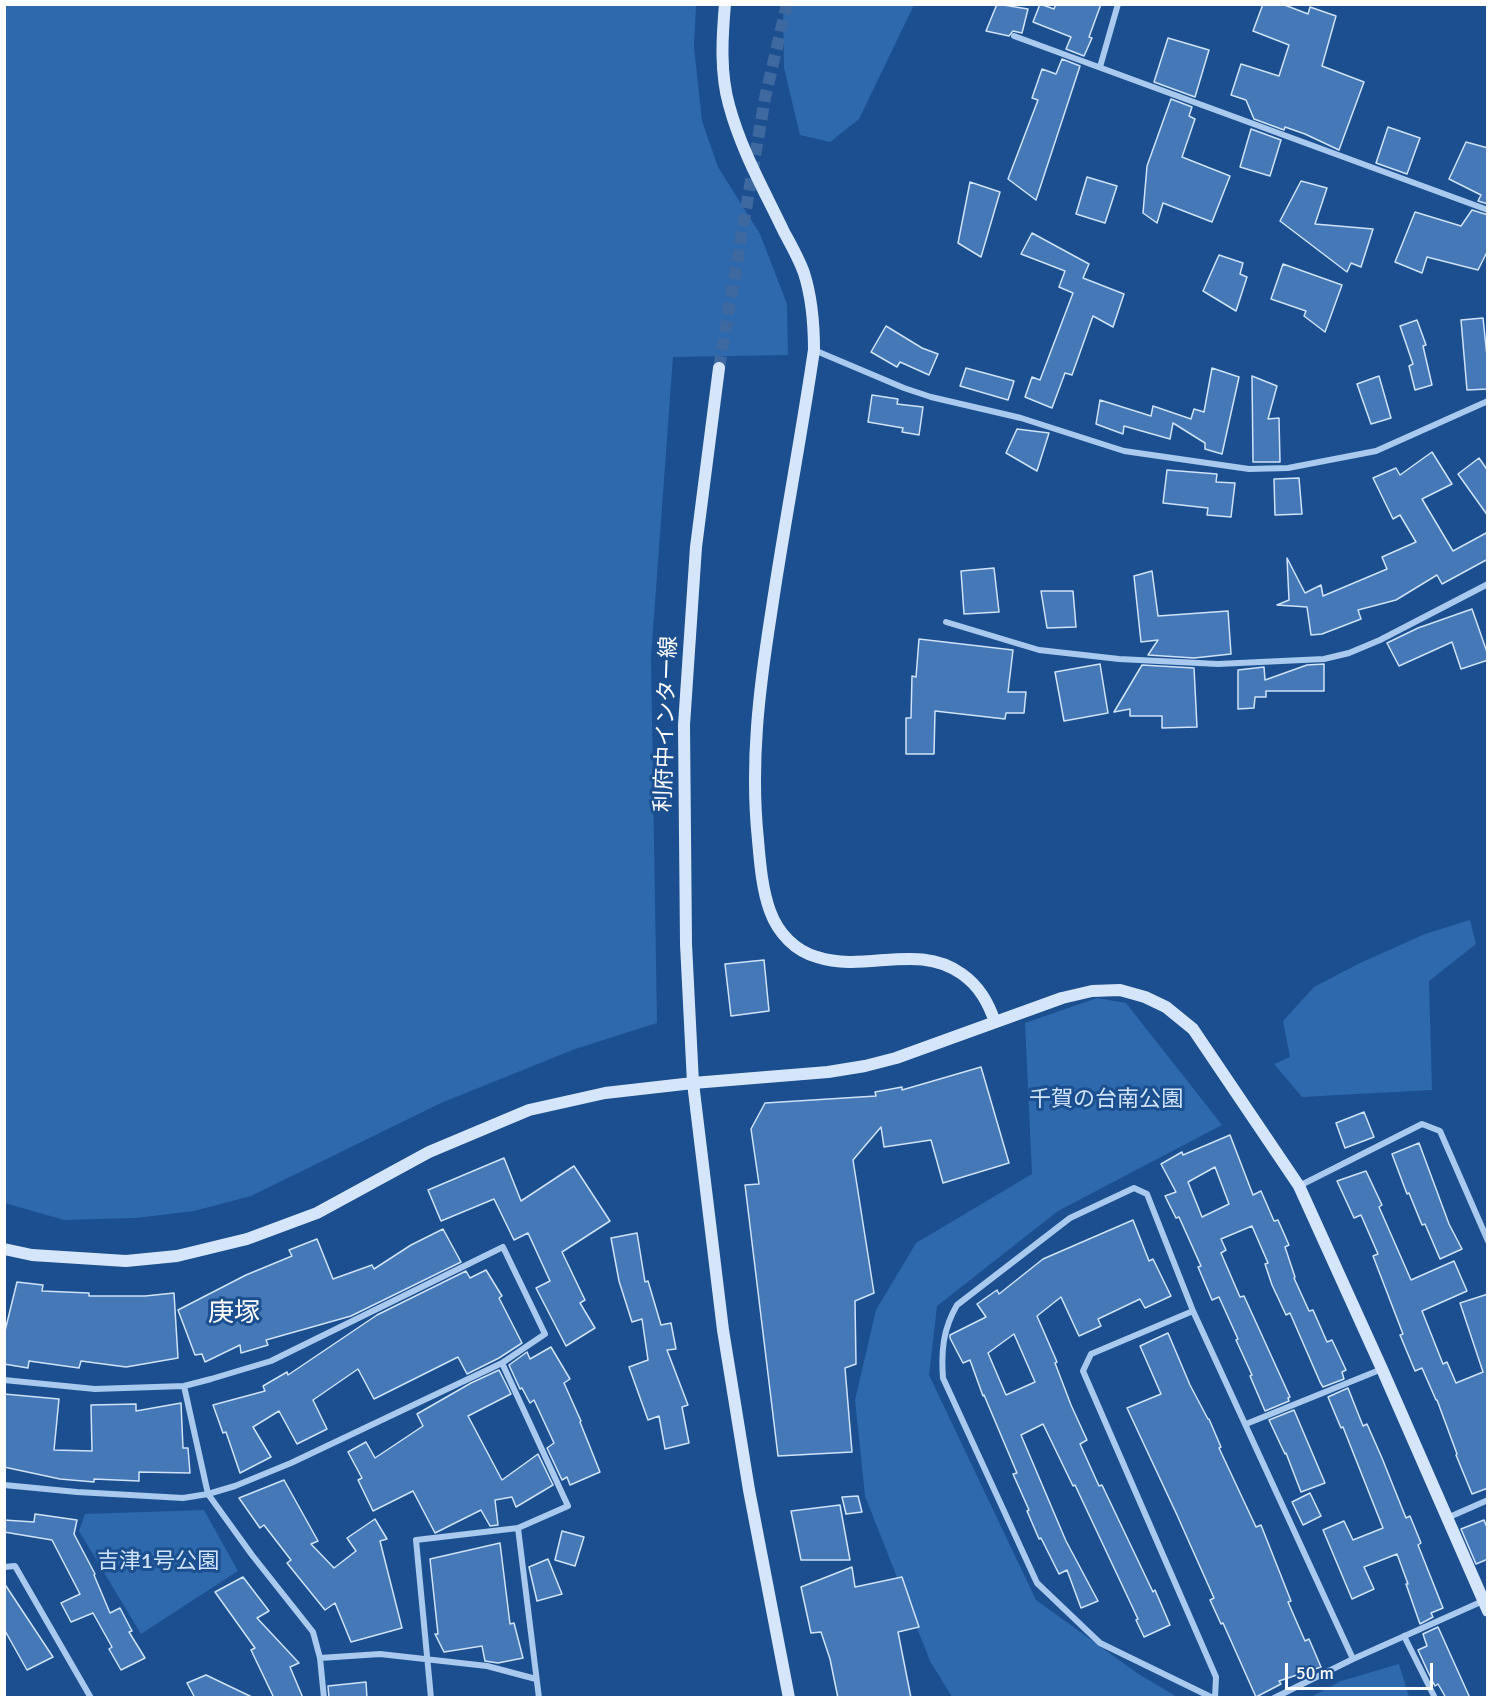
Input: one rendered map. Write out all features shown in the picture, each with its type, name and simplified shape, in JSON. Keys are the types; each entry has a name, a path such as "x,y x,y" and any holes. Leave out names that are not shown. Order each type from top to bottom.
{"street":[{"path":"725,4 722,38 728,104 742,144 803,271 811,297 814,350 785,520 761,679 757,724 754,771 756,820 762,875 770,911 784,936 798,949 817,957 840,962 916,958 937,960 954,968 974,982 990,1008 994,1022"},
{"path":"1100,67 1118,4"},
{"path":"1014,36 1488,210"},
{"path":"814,350 931,397 1021,418 1124,451 1249,469 1288,468 1376,451 1488,400"},
{"name":"利府中インター線","path":"718,368 696,547 684,725 686,944 693,1083 725,1341 749,1490 789,1698"},
{"path":"946,622 1039,650 1130,660 1218,664 1324,659 1349,653 1380,640 1488,584"},
{"path":"4,1249 32,1255 126,1261 177,1256 235,1242 317,1213 429,1152 529,1110 605,1093 828,1072 865,1066 896,1058 1062,998 1092,991 1120,990 1145,997 1166,1007 1193,1029 1299,1186 1485,1606 1404,1636 1274,1698"},
{"path":"1299,1186 1422,1124 1440,1131 1488,1240"},
{"path":"1193,1311 1091,1354 1083,1371 1216,1677 1214,1698 1100,1643 1037,1583 943,1378 941,1358 947,1322 957,1305 1070,1218 1134,1188 1147,1194 1193,1311 1353,1659"},
{"path":"4,1380 95,1389 184,1386 271,1361 503,1247 545,1334 502,1363 291,1463 208,1494 183,1498 4,1485"},
{"path":"431,1698 416,1540 518,1528 568,1506 502,1363"},
{"path":"1246,1424 1382,1369"},
{"path":"184,1386 208,1494 252,1555 313,1632 320,1658 324,1698"},
{"path":"1447,1518 1488,1500"},
{"path":"518,1528 539,1698"},
{"path":"4,1567 15,1566 91,1698"},
{"path":"1404,1636 1435,1698"},
{"path":"320,1658 380,1654 487,1666 537,1679"}],"green space":[{"path":"4,5 696,5 694,47 702,121 718,167 760,234 787,304 788,355 673,357 651,657 657,1023 575,1049 441,1103 251,1196 194,1211 136,1218 64,1220 5,1203"},
{"path":"783,5 914,5 859,119 830,142 800,135 784,68"},
{"path":"1470,920 1476,944 1429,981 1432,1090 1302,1097 1274,1064 1290,1057 1283,1021 1314,987 1360,963 1425,934"},
{"name":"千賀の台南公園","path":"1097,998 1126,1003 1222,1125 1058,1211 937,1306 929,1375 1036,1600 1137,1673 1177,1697 952,1697 930,1661 865,1496 855,1400 876,1310 916,1243 1032,1174 1025,1023"},
{"name":"吉津1号公園","path":"204,1510 238,1571 141,1634 79,1531 85,1514"},
{"path":"1399,1664 1409,1697 1311,1697 1341,1681"}],"building":[{"path":"997,4 1028,9 1022,33 1013,31 1009,36 986,31"},
{"path":"1040,4 1054,9 1056,4 1101,4 1089,37 1092,38 1084,56 1066,49 1071,37 1033,22"},
{"path":"1263,4 1282,4 1308,14 1310,7 1336,16 1322,66 1364,82 1339,150 1305,134 1285,127 1284,130 1254,119 1246,100 1231,95 1241,64 1279,76 1289,45 1253,31"},
{"path":"1168,38 1209,50 1195,97 1154,82"},
{"path":"1062,59 1080,66 1036,200 1008,179 1038,100 1032,98 1042,69 1056,74"},
{"path":"1171,99 1192,107 1189,116 1195,119 1182,157 1230,176 1212,222 1163,203 1157,223 1143,213 1147,166"},
{"path":"1388,127 1420,138 1407,174 1376,163"},
{"path":"1251,129 1281,140 1270,176 1240,167"},
{"path":"1466,142 1488,148 1488,204 1478,201 1481,195 1449,179"},
{"path":"1087,177 1117,186 1105,223 1076,214"},
{"path":"1301,181 1327,188 1315,224 1373,229 1361,267 1351,263 1347,272 1280,221"},
{"path":"970,182 1000,192 981,257 958,243"},
{"path":"1472,210 1488,215 1488,250 1478,270 1427,257 1422,273 1395,262 1415,212 1461,226"},
{"path":"1032,233 1089,264 1083,278 1124,294 1113,327 1093,316 1072,375 1065,373 1052,408 1025,397 1032,377 1040,380 1073,293 1059,287 1065,271 1021,254"},
{"path":"1219,255 1243,263 1240,274 1247,277 1236,311 1203,291"},
{"path":"1283,264 1342,285 1325,332 1304,316 1306,311 1271,299"},
{"path":"1483,318 1488,389 1467,390 1461,320"},
{"path":"1417,320 1426,345 1423,346 1432,385 1415,390 1409,366 1413,364 1400,326"},
{"path":"886,326 922,348 938,354 929,375 900,362 897,367 871,352"},
{"path":"966,368 1014,381 1008,400 960,386"},
{"path":"1212,368 1239,377 1222,454 1205,449 1205,443 1173,423 1170,439 1124,426 1123,434 1096,424 1100,400 1151,416 1153,406 1191,419 1194,409 1204,412"},
{"path":"1252,376 1277,386 1268,419 1279,418 1280,462 1253,462"},
{"path":"1379,376 1391,418 1371,424 1357,384"},
{"path":"872,395 898,399 897,404 923,407 919,435 902,432 903,428 868,422"},
{"path":"1017,429 1049,433 1037,471 1006,453"},
{"path":"1432,452 1452,484 1422,499 1453,551 1488,532 1488,559 1442,584 1437,575 1396,600 1358,610 1361,619 1322,634 1311,635 1307,607 1277,605 1289,600 1287,558 1305,593 1321,585 1323,596 1387,569 1382,557 1416,542 1400,515 1393,519 1373,478 1396,468 1400,475"},
{"path":"1479,458 1488,471 1488,516 1458,474"},
{"path":"1167,470 1217,474 1216,482 1235,483 1231,517 1207,515 1208,508 1163,503"},
{"path":"1299,478 1302,514 1275,515 1274,479"},
{"path":"994,568 999,612 964,614 961,571"},
{"path":"1152,571 1158,616 1228,611 1231,654 1194,658 1148,655 1158,640 1141,642 1134,576"},
{"path":"1041,591 1073,591 1076,627 1047,628"},
{"path":"1472,609 1488,660 1461,669 1452,642 1399,666 1387,643 1418,628"},
{"path":"919,639 1013,650 1008,692 1026,692 1024,713 1006,713 1005,719 935,711 934,754 906,754 906,718 911,718 912,676 916,677"},
{"path":"1100,664 1108,713 1064,721 1055,672"},
{"path":"1324,664 1324,691 1266,691 1266,697 1255,697 1254,708 1238,709 1238,670 1264,667 1265,680 1307,665"},
{"path":"1142,665 1194,668 1197,727 1162,728 1162,716 1130,716 1130,709 1114,712"},
{"path":"764,960 769,1011 731,1016 725,964"},
{"path":"981,1067 1009,1163 943,1183 931,1140 884,1147 881,1127 853,1160 874,1293 855,1301 856,1364 845,1368 852,1452 778,1456 745,1185 759,1184 751,1129 765,1103 876,1096 875,1092 902,1087 902,1090"},
{"path":"1364,1112 1374,1137 1345,1148 1336,1123"},
{"path":"1230,1135 1253,1195 1261,1191 1274,1221 1278,1220 1289,1245 1285,1247 1294,1278 1309,1311 1313,1310 1327,1342 1332,1340 1346,1370 1342,1372 1344,1379 1323,1387 1290,1313 1286,1315 1272,1285 1265,1264 1268,1263 1252,1226 1221,1239 1226,1250 1221,1253 1240,1297 1244,1296 1290,1397 1289,1401 1265,1411 1236,1340 1238,1339 1219,1297 1212,1300 1198,1267 1201,1266 1179,1217 1176,1218 1165,1196 1176,1192 1161,1164 1182,1152 1183,1155","holes":["1215,1167 1229,1204 1202,1217 1188,1182"]},
{"path":"1419,1143 1449,1224 1462,1249 1440,1259 1425,1224 1422,1225 1409,1193 1407,1194 1392,1154"},
{"path":"504,1158 521,1201 574,1166 610,1221 562,1252 585,1300 580,1303 595,1328 566,1346 536,1288 550,1281 528,1233 514,1240 494,1199 441,1221 428,1190"},
{"path":"1366,1171 1382,1205 1379,1207 1411,1280 1454,1261 1467,1291 1422,1311 1443,1364 1447,1362 1456,1383 1483,1372 1460,1303 1488,1294 1488,1488 1472,1494 1437,1400 1422,1368 1415,1371 1400,1335 1403,1334 1373,1256 1378,1254 1361,1215 1354,1218 1337,1181"},
{"path":"1133,1220 1149,1261 1153,1259 1171,1296 1145,1308 1140,1299 1098,1319 1101,1326 1079,1336 1061,1297 1037,1316 1087,1440 1080,1444 1153,1592 1155,1590 1170,1625 1144,1637 1136,1620 1138,1619 1075,1485 1073,1486 1043,1424 1021,1435 1066,1541 1098,1601 1081,1608 1067,1570 1059,1574 1041,1538 1039,1539 1013,1474 1017,1473 983,1396 970,1360 963,1363 950,1338 950,1335 986,1317 977,1304 997,1290 999,1294 1043,1259","holes":["1014,1334 1035,1382 1006,1395 988,1353"]},
{"path":"443,1229 461,1262 351,1316 266,1340 268,1345 241,1353 240,1345 205,1362 202,1354 195,1355 178,1310 246,1275 292,1256 289,1250 317,1239 333,1279 372,1265 374,1269 411,1245"},
{"path":"637,1233 645,1282 648,1281 661,1325 671,1323 676,1349 667,1350 688,1405 682,1407 689,1443 665,1449 659,1416 648,1420 629,1367 648,1360 642,1319 632,1322 619,1281 611,1238"},
{"path":"486,1270 502,1296 499,1298 522,1343 467,1374 458,1357 374,1399 358,1369 313,1400 327,1429 297,1444 279,1411 253,1427 271,1457 240,1473 226,1432 223,1433 213,1405 265,1391 263,1386 287,1372 288,1375 377,1315 466,1271 470,1278"},
{"path":"17,1282 43,1285 42,1291 89,1293 89,1296 145,1296 174,1293 178,1358 126,1367 81,1361 79,1368 29,1361 28,1368 4,1364 4,1335"},
{"path":"1168,1333 1190,1385 1209,1419 1221,1447 1219,1448 1256,1527 1261,1525 1291,1601 1288,1602 1305,1641 1309,1639 1321,1667 1279,1681 1281,1684 1256,1697 1223,1623 1221,1624 1210,1600 1214,1598 1127,1408 1161,1394 1140,1346"},
{"path":"551,1347 570,1379 564,1383 600,1472 570,1485 567,1477 562,1480 547,1448 554,1443 534,1400 530,1403 522,1388 520,1389 509,1365 527,1352 530,1359"},
{"path":"499,1370 511,1394 468,1416 502,1480 538,1454 553,1485 516,1507 512,1497 495,1500 498,1525 490,1526 481,1510 435,1533 413,1491 373,1511 358,1480 362,1478 348,1452 366,1442 375,1458 423,1426 417,1414"},
{"path":"1348,1388 1363,1426 1367,1424 1406,1518 1410,1516 1421,1543 1418,1545 1443,1608 1431,1613 1433,1617 1420,1624 1397,1554 1364,1567 1374,1589 1352,1599 1323,1530 1344,1521 1353,1540 1383,1528 1343,1427 1341,1428 1328,1397"},
{"path":"4,1394 59,1399 54,1450 92,1451 91,1405 136,1404 136,1411 181,1403 183,1448 188,1448 190,1473 139,1472 139,1481 94,1479 94,1482 60,1479 4,1467"},
{"path":"1294,1410 1325,1483 1301,1492 1286,1453 1269,1420"},
{"path":"284,1480 318,1541 311,1544 334,1568 356,1551 347,1538 375,1519 387,1539 380,1541 402,1628 351,1642 335,1603 325,1610 287,1563 291,1560 264,1525 260,1528 239,1498"},
{"path":"1310,1493 1321,1516 1303,1525 1292,1502"},
{"path":"858,1496 862,1512 846,1514 842,1497"},
{"path":"840,1505 850,1560 801,1560 791,1511"},
{"path":"35,1514 77,1520 74,1534 95,1574 110,1613 120,1608 132,1631 129,1632 145,1658 121,1670 109,1649 112,1647 93,1613 71,1622 61,1603 80,1594 52,1540 4,1532 4,1520 34,1522"},
{"path":"1484,1520 1488,1530 1488,1559 1476,1564 1461,1529"},
{"path":"562,1531 584,1537 575,1566 555,1560"},
{"path":"500,1543 510,1624 514,1623 523,1658 498,1663 485,1661 482,1646 444,1652 435,1634 438,1634 430,1559"},
{"path":"548,1559 562,1594 537,1601 529,1567"},
{"path":"852,1567 855,1587 902,1577 919,1627 898,1632 911,1698 838,1698 830,1659 821,1632 811,1633 801,1587"},
{"path":"243,1577 269,1611 257,1618 299,1663 290,1667 303,1698 274,1698 251,1650 255,1648 215,1592"},
{"path":"4,1583 53,1657 27,1670 4,1629"},
{"path":"1438,1627 1470,1698 1446,1698 1438,1684 1435,1686 1418,1650 1427,1646 1423,1634"},
{"path":"206,1675 254,1698 195,1698 187,1683"},
{"path":"366,1682 367,1698 329,1698 328,1686"}],"tunnel":[{"path":"719,368 765,98 787,4"}],"district":[{"name":"庚塚","path":"234,1314"}]}
